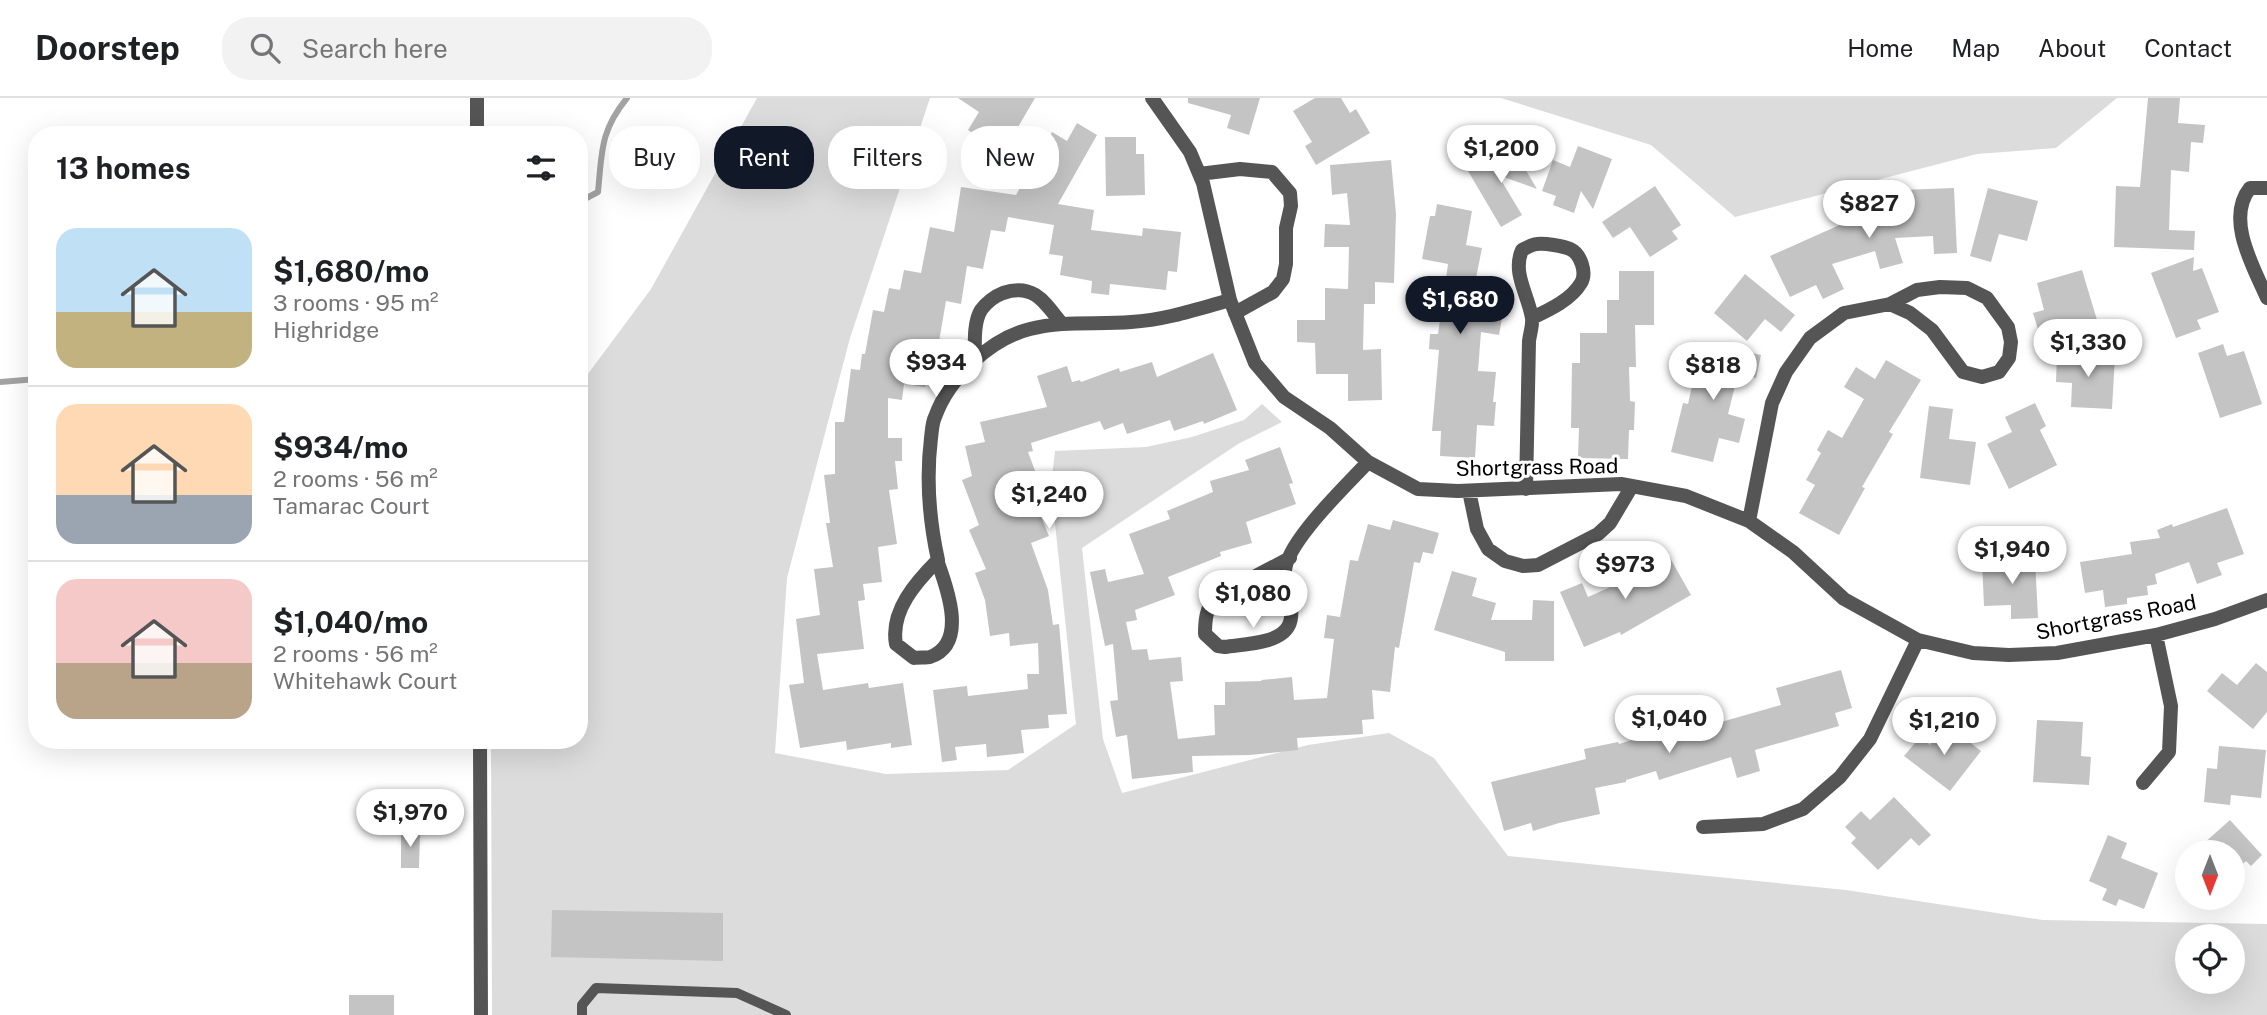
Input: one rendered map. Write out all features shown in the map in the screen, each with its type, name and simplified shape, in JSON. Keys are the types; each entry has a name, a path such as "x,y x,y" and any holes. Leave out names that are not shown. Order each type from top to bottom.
{"street":[{"path":"477,98 477,126"},
{"name":"Shortgrass Road","path":"1152,98 1189,152 1199,174 1232,307 1255,363 1284,397 1329,428 1368,462 1418,489 1469,491 1621,484 1686,496 1749,520 1793,552 1844,599 1918,639 1973,653 2057,653 2156,635 2215,619 2267,600"},
{"path":"937,560 896,617 896,644 914,658 931,657 942,648 950,637 953,624 930,523 928,466 934,417 959,374 989,347 1027,329 1061,323 1131,323 1232,307 1273,292 1283,279 1290,193 1272,172 1240,169 1199,174"},
{"path":"2267,188 2250,188 2245,194 2241,240 2267,298"},
{"path":"1526,489 1529,341 1532,318 1518,269 1518,258 1522,250 1536,243 1570,249 1578,256 1584,270 1583,281 1572,295 1552,309 1532,318"},
{"path":"975,360 980,312 996,295 1017,288 1027,290 1043,299 1061,323"},
{"path":"1749,520 1772,403 1786,372 1810,338 1844,313 1890,304 1917,290 1967,288 1987,298 2008,327 2011,342 2009,358 1998,372 1982,377 1962,372 1932,330 1910,313 1890,304"},
{"path":"1290,558 1216,597 1210,604 1205,619 1205,634 1218,646 1225,647 1279,636 1290,624 1291,614 1284,569 1290,558 1300,536 1368,462"},
{"path":"1469,491 1477,528 1488,549 1505,561 1523,566 1538,565 1598,534 1610,523 1632,486"},
{"path":"2143,783 2168,752 2171,706 2156,635"},
{"path":"1703,827 1763,824 1803,808 1840,777 1870,738 1918,639"},
{"path":"480,749 481,1015"}],"lane":[{"path":"582,1015 582,1005 596,989 737,993 786,1015"}],"shaded area":[{"path":"757,98 930,98 921,126 828,126 828,189 900,189 850,338 787,578 775,753 886,774 1008,770 1076,724 1051,485 1055,451 1146,447 1192,437 1244,420 1262,404 1282,422 1238,444 1082,548 1103,739 1122,793 1308,745 1389,733 1434,758 1508,856 1846,890 2043,920 2267,924 2267,1015 492,1015 491,749 588,749 588,374 651,289 714,175 714,189 814,189 814,126 741,126"},
{"path":"1501,98 2117,98 2056,148 1977,154 1735,217 1651,145"}],"building":[{"path":"958,98 1035,98 1019,126 970,126 979,112"},
{"path":"1188,98 1260,98 1249,135 1227,128 1231,115 1188,103"},
{"path":"1315,98 1341,98 1350,113 1356,109 1370,133 1316,165 1305,146 1312,142 1293,111"},
{"path":"2148,98 2180,98 2178,123 2205,125 2203,143 2191,142 2189,172 2171,170 2169,230 2195,231 2194,250 2114,247 2116,186 2140,187"},
{"path":"1077,123 1097,135 1058,204 1094,210 1091,230 1142,236 1143,228 1181,232 1177,272 1168,271 1166,290 1110,284 1109,295 1091,293 1092,281 1060,275 1063,256 1049,254 1054,225 1008,217 1005,232 991,230 983,269 967,266 961,304 946,301 936,359 929,358 925,387 904,384 902,400 888,398 888,438 902,438 902,461 895,461 898,489 889,490 897,544 878,547 882,582 863,584 865,600 858,601 864,649 817,654 823,690 868,683 869,688 903,683 912,745 891,748 891,743 847,750 846,741 800,748 789,685 804,683 796,619 820,615 814,569 833,567 826,523 830,523 824,475 835,474 835,422 844,422 851,369 860,370 873,310 884,312 889,288 900,290 904,270 921,273 930,227 954,232 961,187 1016,195 1019,189 1059,189 1059,136 1067,141"},
{"path":"1105,137 1136,137 1136,154 1144,154 1145,195 1106,196"},
{"path":"1578,146 1612,159 1593,209 1581,191 1574,213 1553,205 1556,196 1542,191 1553,160 1570,167"},
{"path":"1514,150 1537,189 1498,175 1522,215 1501,227 1468,171 1488,159 1491,163"},
{"path":"1391,160 1396,214 1394,283 1375,282 1375,304 1364,304 1363,350 1381,349 1382,400 1348,401 1348,374 1316,374 1315,343 1297,342 1297,320 1325,320 1325,288 1348,289 1349,247 1324,247 1325,224 1350,225 1347,193 1332,195 1330,165"},
{"path":"1655,186 1681,225 1672,231 1678,239 1650,257 1630,227 1613,238 1602,222"},
{"path":"1954,188 1957,253 1934,254 1933,236 1895,238 1903,263 1880,269 1875,251 1832,264 1844,289 1823,299 1816,285 1790,297 1770,256 1853,219 1849,207 1870,201 1874,213 1901,205 1901,190"},
{"path":"1988,188 2038,201 2027,241 1999,234 1991,262 1970,256"},
{"path":"1437,204 1472,211 1466,245 1482,248 1476,278 1484,279 1482,291 1490,292 1488,310 1503,312 1499,335 1481,332 1478,371 1496,372 1493,402 1496,402 1494,426 1477,425 1475,458 1440,456 1441,431 1432,431 1439,350 1429,349 1430,334 1438,334 1448,264 1422,259 1430,216 1435,216"},
{"path":"2194,257 2193,271 2202,268 2219,312 2197,320 2201,329 2176,338 2151,273"},
{"path":"2082,270 2097,320 2040,336 2033,313 2044,310 2037,283"},
{"path":"1619,271 1654,271 1654,325 1635,325 1636,367 1629,367 1630,401 1635,402 1634,430 1629,430 1628,459 1578,458 1579,428 1571,428 1572,363 1580,363 1580,333 1607,333 1607,300 1619,300"},
{"path":"1745,274 1795,315 1781,332 1765,319 1747,341 1714,313"},
{"path":"1702,342 1761,355 1756,378 1738,374 1728,414 1745,419 1739,443 1719,438 1713,462 1671,452 1683,403 1688,404"},
{"path":"2223,344 2227,356 2244,351 2262,404 2220,418 2198,353"},
{"path":"1213,353 1237,410 1204,424 1203,421 1174,431 1170,420 1127,434 1123,423 1104,430 1100,421 1031,443 1033,451 1028,452 1043,492 1032,496 1049,536 1031,543 1048,590 1053,625 1059,624 1067,714 1048,715 1049,728 1021,730 1024,753 987,757 986,744 955,747 957,760 942,762 933,690 967,686 968,696 1028,689 1027,674 1039,674 1038,643 1010,646 1009,633 990,636 985,600 975,573 986,569 969,530 979,525 962,480 972,476 965,446 985,442 980,422 1047,407 1037,376 1067,366 1072,382 1081,382 1119,368 1120,372 1152,362 1157,377"},
{"path":"2057,353 2115,356 2112,409 2071,407 2072,383 2056,382"},
{"path":"1886,360 1921,380 1889,432 1893,434 1862,487 1865,488 1839,535 1799,513 1815,485 1806,480 1821,453 1817,450 1828,430 1842,438 1864,399 1844,387 1856,367 1875,379"},
{"path":"2035,403 2046,426 2040,430 2057,465 2009,489 1987,444 2012,432 2005,417"},
{"path":"1929,406 1953,409 1949,439 1976,442 1970,485 1920,478"},
{"path":"1280,447 1293,483 1289,484 1296,504 1246,522 1252,543 1220,552 1221,556 1168,577 1175,595 1135,610 1137,620 1126,622 1132,650 1147,649 1149,660 1181,657 1183,681 1170,682 1178,739 1215,735 1214,705 1225,705 1225,682 1292,677 1294,700 1327,698 1334,639 1324,638 1327,615 1340,617 1350,560 1358,561 1368,524 1390,530 1393,520 1439,533 1433,554 1423,552 1420,563 1414,562 1399,648 1395,647 1390,692 1372,690 1374,719 1362,720 1363,734 1297,738 1298,750 1250,755 1192,756 1193,772 1132,779 1127,735 1116,737 1110,701 1118,700 1113,644 1105,646 1090,572 1105,569 1108,582 1144,574 1129,534 1170,519 1167,511 1213,492 1210,481 1249,470 1245,460"},
{"path":"2227,508 2244,554 2217,563 2222,575 2197,584 2189,562 2155,574 2157,584 2147,586 2148,595 2127,598 2127,604 2105,607 2103,590 2085,593 2080,562 2132,554 2130,542 2160,538 2157,530"},
{"path":"1669,556 1691,595 1621,635 1620,632 1584,647 1560,592 1582,583 1588,597 1624,581 1617,569 1635,558 1643,571"},
{"path":"2035,559 2038,618 2011,619 2011,605 1984,606 1982,561"},
{"path":"1452,571 1477,578 1472,596 1496,603 1491,620 1532,620 1533,600 1554,601 1554,661 1505,661 1505,652 1434,630"},
{"path":"2256,663 2267,672 2267,712 2253,729 2207,691 2222,673 2237,685"},
{"path":"1841,670 1852,708 1835,713 1839,726 1755,750 1760,771 1737,778 1731,757 1659,780 1656,771 1626,782 1595,788 1600,814 1533,831 1531,823 1504,831 1491,782 1586,759 1584,749 1618,742 1619,744 1697,720 1700,728 1781,705 1776,688"},
{"path":"2037,720 2083,722 2081,756 2091,757 2089,785 2033,782"},
{"path":"1946,724 1981,751 1950,791 1904,756 1920,737 1930,745"},
{"path":"2219,746 2266,750 2261,798 2231,795 2230,805 2204,802 2207,768 2217,769"},
{"path":"1894,797 1931,835 1919,846 1911,838 1878,870 1851,843 1856,838 1845,827 1861,811 1870,820"},
{"path":"2230,820 2262,855 2251,866 2245,862 2245,840 2208,840"},
{"path":"401,830 420,831 419,868 401,868"},
{"path":"2108,835 2127,843 2121,858 2158,873 2144,909 2119,899 2116,906 2102,900 2107,889 2089,881"},
{"path":"552,910 723,913 723,961 551,957"},
{"path":"349,995 394,995 394,1015 349,1015"}],"waterway":[{"path":"588,197 598,192 607,132 627,98"},
{"path":"0,382 28,380"}]}
